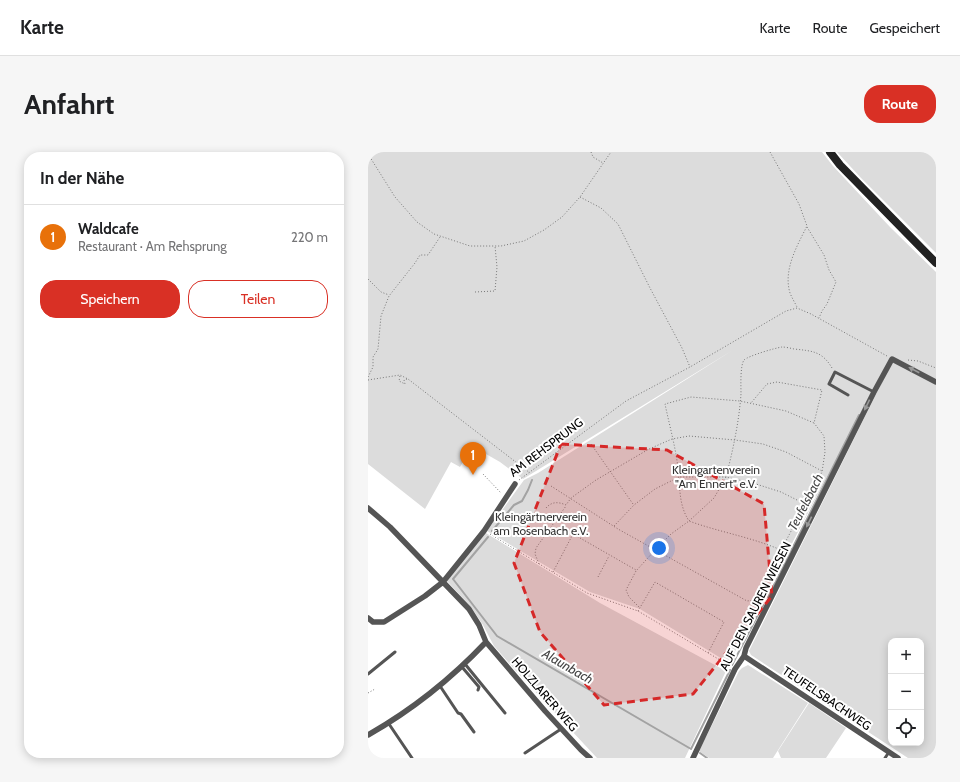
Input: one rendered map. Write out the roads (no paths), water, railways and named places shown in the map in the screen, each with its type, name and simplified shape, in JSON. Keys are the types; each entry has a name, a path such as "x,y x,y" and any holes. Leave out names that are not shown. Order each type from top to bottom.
{"street":[{"path":"830,152 840,165 936,263"},
{"name":"AUF DEN SAUREN WIESEN","path":"693,758 735,669 744,656 746,648 892,359 936,382"},
{"name":"AM REHSPRUNG","path":"368,618 373,622 384,622 425,596 443,582 484,530 515,484"},
{"path":"368,508 390,527 469,609 486,642 464,666 414,707 368,736"},
{"name":"HOLZLARER WEG","path":"486,642 561,729 590,758"},
{"name":"TEUFELSBACHWEG","path":"744,656 898,758"}],"lane":[{"path":"848,395 829,384 835,372 874,392"},
{"path":"368,674 395,652"},
{"path":"464,666 478,687 478,690"},
{"path":"464,666 505,713"},
{"path":"440,686 458,713 461,714 474,732"},
{"path":"389,724 412,758"},
{"path":"524,753 561,729"},
{"path":"885,758 889,752"}],"waterway":[{"name":"Teufelsbach","path":"768,597 859,415"},
{"path":"492,531 514,505 522,501 532,480"},
{"name":"Alaunbach","path":"488,537 453,579 497,636 691,749 730,670"},
{"name":"Teufelsbach","path":"732,665 763,605"},
{"name":"Alaunbach","path":"700,753 707,758"}],"place":[{"name":"Waldcafe","path":"473,475"}],"park label":[{"name":"Kleingartenverein \"Am Ennert\" e.V.","path":"716,476"},
{"name":"Kleingärtnerverein am Rosenbach e.V.","path":"541,523"}]}
